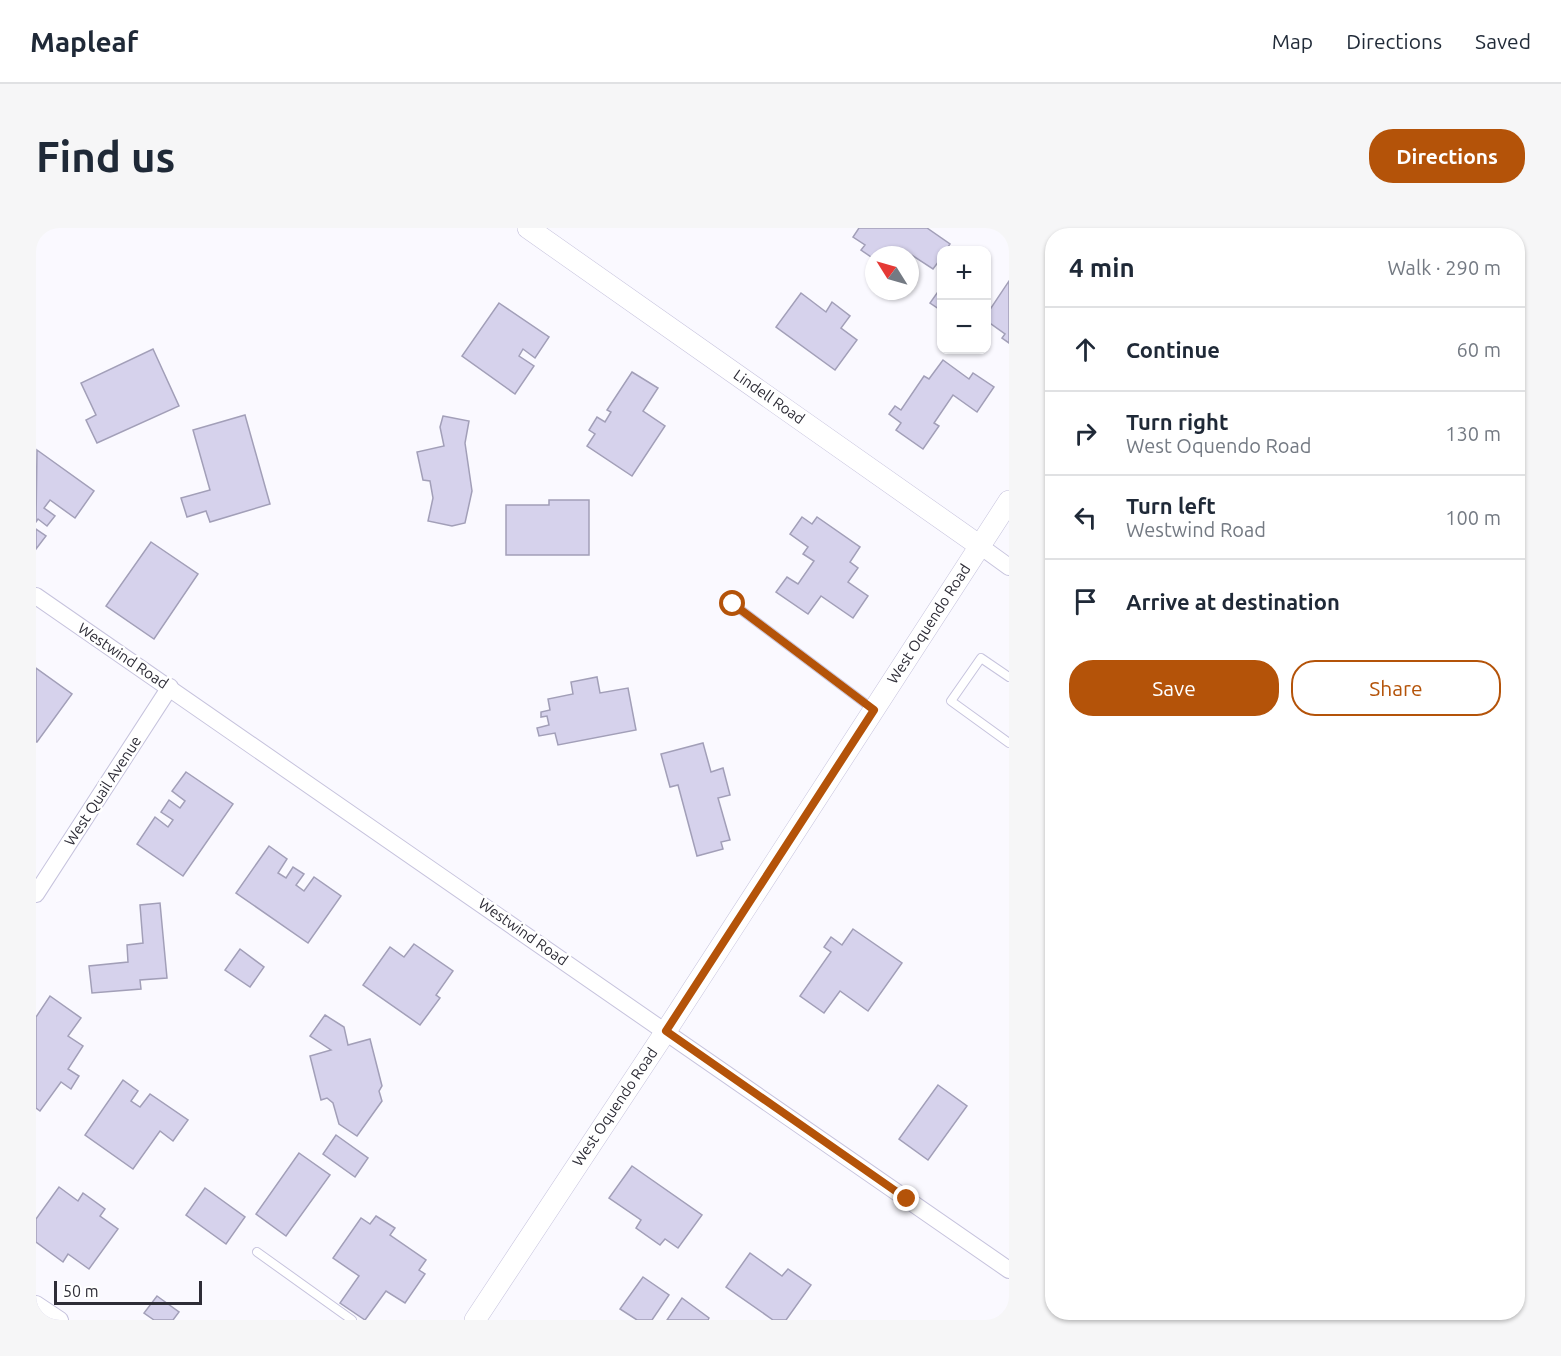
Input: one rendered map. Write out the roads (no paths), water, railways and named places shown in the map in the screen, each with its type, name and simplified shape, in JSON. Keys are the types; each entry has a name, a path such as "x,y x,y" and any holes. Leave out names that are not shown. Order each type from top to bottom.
{"street":[{"name":"Lindell Road","path":"528,228 1009,567"},
{"name":"West Oquendo Road","path":"475,1320 666,1031 1009,501"},
{"name":"Westwind Road","path":"36,596 1009,1270"},
{"name":"West Quail Avenue","path":"36,894 170,687"},
{"path":"36,1304 60,1320"}],"lane":[{"path":"733,604 874,710"},
{"path":"1009,677 981,658 951,701 1009,743"},
{"path":"257,1252 352,1320"}]}
